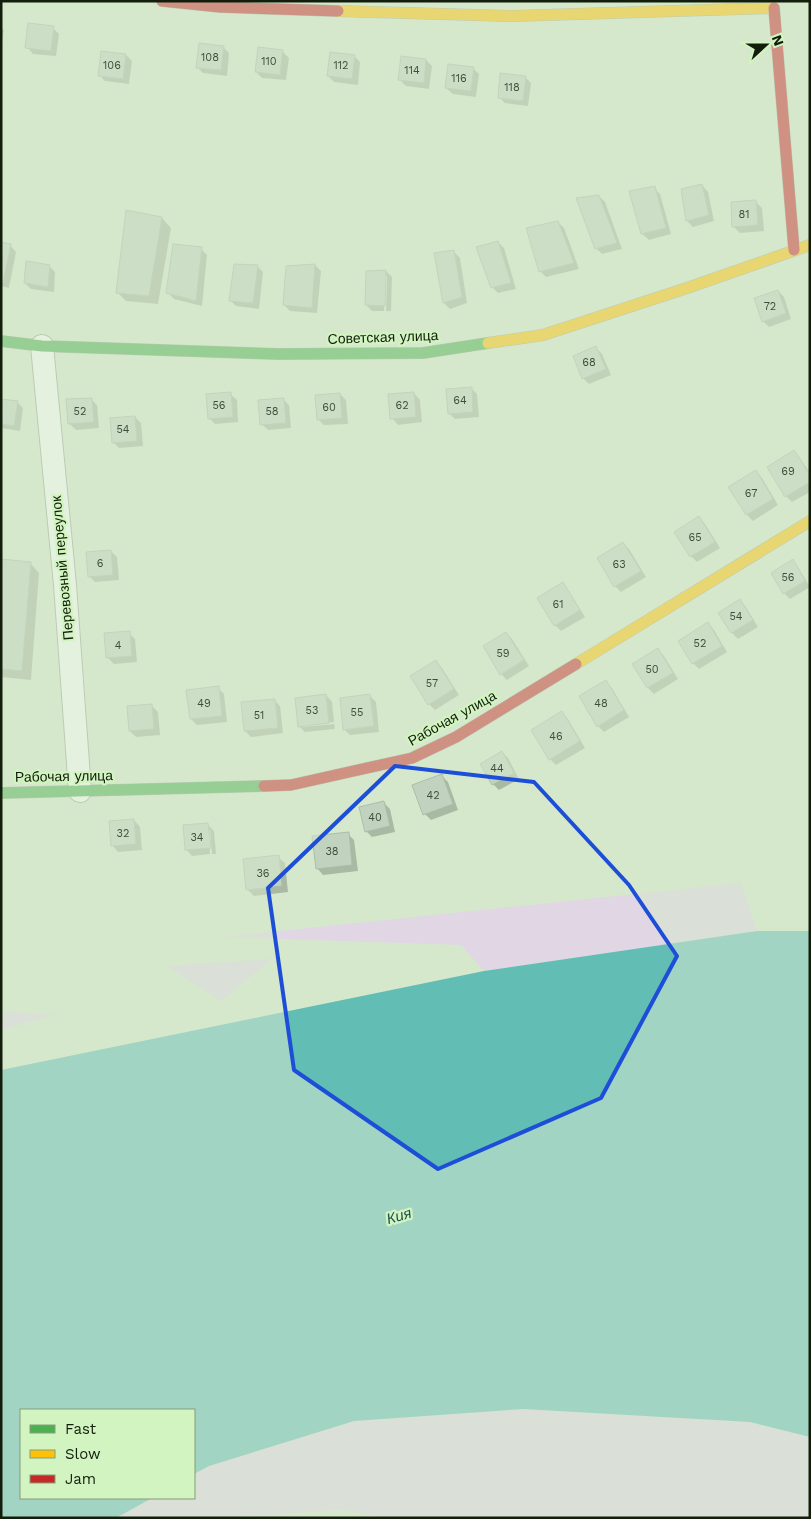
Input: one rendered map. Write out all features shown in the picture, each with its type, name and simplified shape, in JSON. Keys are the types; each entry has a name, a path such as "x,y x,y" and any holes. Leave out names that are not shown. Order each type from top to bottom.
{"street":[{"path":"162,1 220,7 775,8 794,250"},
{"name":"Советская улица","path":"1,341 42,346 279,354 423,353 543,334 687,288 810,244"},
{"name":"Перевозный переулок","path":"42,346 64,585 80,791"},
{"name":"Рабочая улица","path":"1,793 291,784 412,758 456,736 810,521"}],"highlighted area":[{"path":"395,766 534,782 629,885 677,956 601,1098 438,1169 294,1070 268,888"}],"shaded area":[{"path":"741,883 757,931 484,971 461,945 223,937"},
{"path":"272,959 221,1001 167,966"},
{"path":"1,1011 54,1015 1,1030"},
{"path":"523,1409 750,1422 810,1437 810,1518 385,1518 342,1510 214,1518 116,1518 150,1499 195,1499 195,1473 209,1466 354,1421"}],"water":[{"name":"Кия","path":"757,931 810,931 810,1437 750,1422 523,1409 354,1421 209,1466 195,1473 195,1409 20,1409 20,1499 150,1499 116,1518 1,1518 1,1070 484,971"}],"building":[{"path":"28,23 54,26 51,51 25,48"},
{"path":"199,43 224,46 221,70 196,68"},
{"path":"258,47 283,50 280,75 255,72"},
{"path":"101,51 126,54 123,79 98,76"},
{"path":"330,52 355,55 352,79 327,76"},
{"path":"401,56 426,59 424,83 398,80"},
{"path":"448,64 474,67 471,91 445,88"},
{"path":"500,73 526,76 523,101 498,98"},
{"path":"702,184 709,215 686,221 681,189"},
{"path":"655,186 666,228 641,234 629,191"},
{"path":"599,195 617,243 595,249 576,198"},
{"path":"756,200 758,225 732,227 731,202"},
{"path":"126,210 162,217 149,296 116,293"},
{"path":"558,221 574,263 539,272 526,228"},
{"path":"498,241 511,283 491,288 476,247"},
{"path":"1,242 11,244 3,283 1,282"},
{"path":"173,244 202,247 196,301 166,293"},
{"path":"454,250 462,297 443,303 434,253"},
{"path":"26,261 50,265 48,287 24,283"},
{"path":"234,264 258,265 253,303 229,301"},
{"path":"315,264 312,308 283,305 286,266"},
{"path":"386,270 385,306 365,305 366,271"},
{"path":"778,290 786,313 762,322 754,298"},
{"path":"596,346 606,369 582,379 573,356"},
{"path":"472,387 473,412 448,414 446,389"},
{"path":"231,392 233,417 208,419 206,394"},
{"path":"414,392 416,417 390,419 388,394"},
{"path":"340,393 342,418 317,420 315,395"},
{"path":"92,398 94,422 68,424 66,399"},
{"path":"284,398 286,423 260,425 258,400"},
{"path":"1,399 18,401 14,426 1,424"},
{"path":"135,416 137,441 112,443 110,418"},
{"path":"794,450 810,475 810,482 785,497 767,467"},
{"path":"756,470 773,499 746,515 728,487"},
{"path":"699,516 715,542 690,557 674,532"},
{"path":"623,542 641,571 614,587 597,558"},
{"path":"111,550 113,575 88,577 86,552"},
{"path":"1,559 31,562 22,671 1,669"},
{"path":"793,559 805,581 783,594 771,573"},
{"path":"563,582 580,610 554,626 537,598"},
{"path":"740,599 753,620 731,633 718,613"},
{"path":"708,622 722,646 692,664 678,641"},
{"path":"130,631 132,656 106,658 104,633"},
{"path":"506,632 524,660 500,675 483,646"},
{"path":"658,648 673,673 647,688 632,664"},
{"path":"436,660 454,689 428,705 410,676"},
{"path":"606,680 624,710 597,727 579,696"},
{"path":"219,686 222,716 190,719 186,690"},
{"path":"326,694 329,723 298,727 295,698"},
{"path":"370,694 374,726 343,730 340,698"},
{"path":"275,699 278,728 244,731 241,702"},
{"path":"152,704 154,729 129,731 127,706"},
{"path":"562,711 580,741 549,760 531,730"},
{"path":"502,751 514,773 492,785 480,764"},
{"path":"442,774 453,804 423,815 412,785"},
{"path":"384,801 390,826 365,832 359,807"},
{"path":"134,819 136,844 111,846 109,821"},
{"path":"208,823 211,848 185,850 183,825"},
{"path":"349,832 352,865 316,869 312,836"},
{"path":"279,855 282,886 246,890 243,859"}],"traffic: fast":[{"path":"1,341 42,346 279,354 423,353 488,343"},
{"path":"1,793 264,786"}],"traffic: slow":[{"path":"338,11 512,16 774,8"},
{"path":"488,343 543,335 810,245"},
{"path":"576,664 810,521"}],"traffic: jam":[{"path":"162,1 220,7 338,11"},
{"path":"774,8 794,250"},
{"path":"264,786 291,785 412,758 456,737 576,664"}]}
